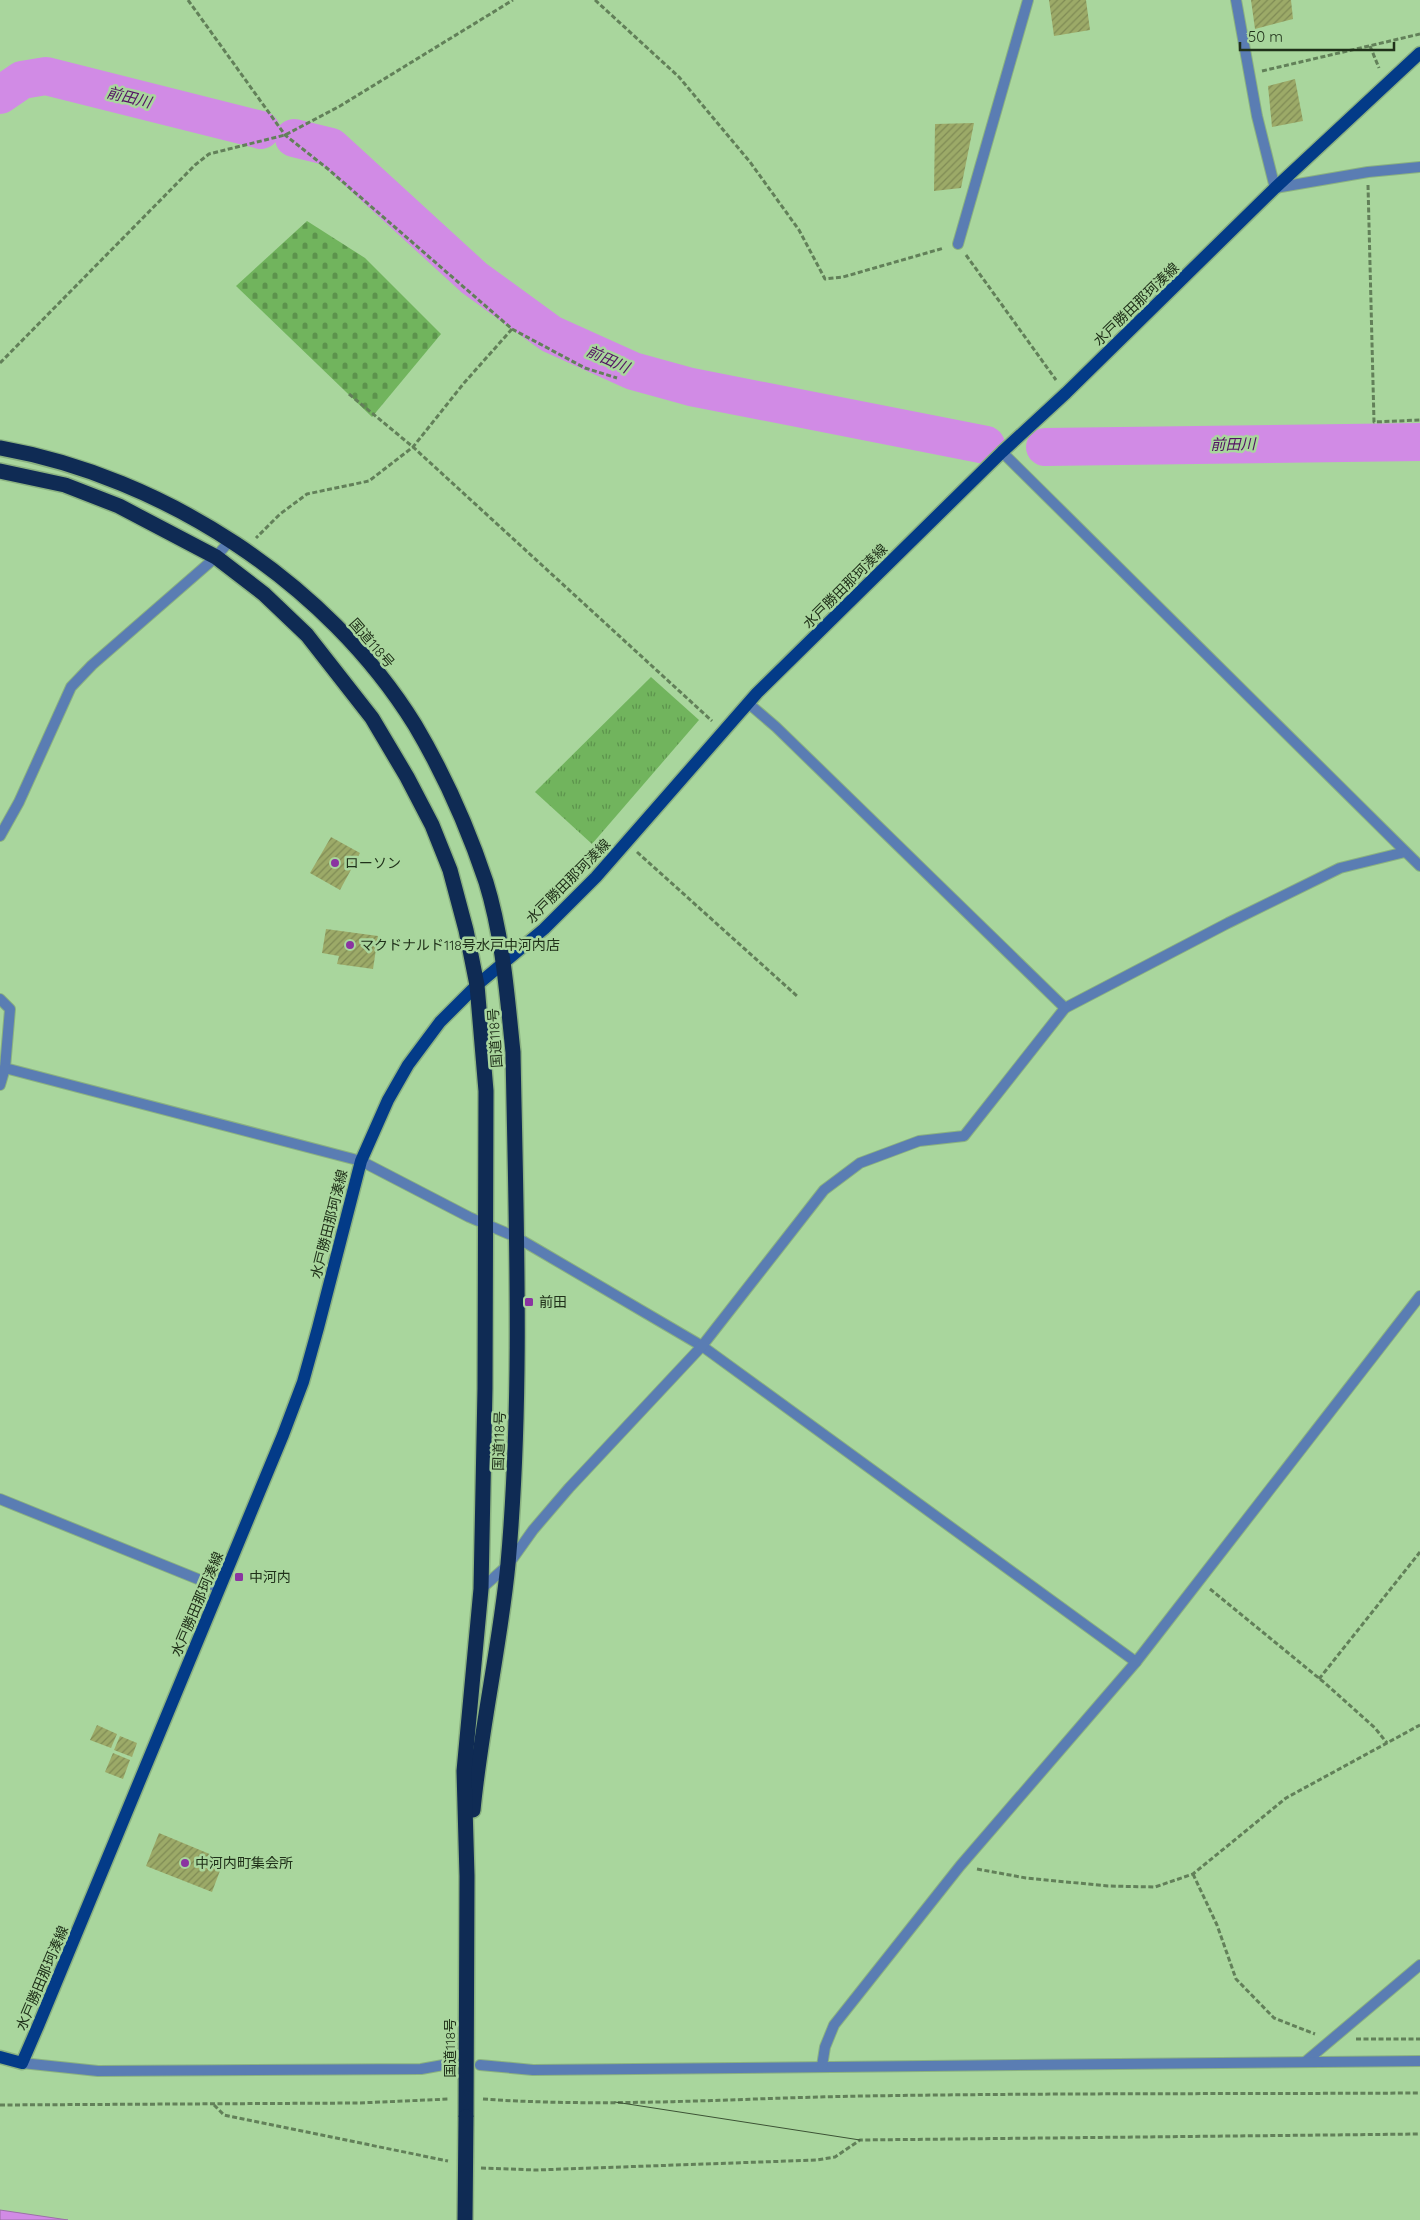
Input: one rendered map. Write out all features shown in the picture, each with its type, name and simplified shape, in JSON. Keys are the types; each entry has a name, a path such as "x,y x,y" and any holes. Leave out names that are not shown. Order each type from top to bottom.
{"highway":[{"name":"国道118号","path":"0,448 75,466 156,497 231,539 315,606 352,642 388,687 414,726 438,769 468,833 492,906 509,1001 514,1052 516,1442 508,1565 477,1767 468,1876"},
{"name":"国道118号","path":"0,471 65,485 119,506 216,557 264,594 307,635 372,718 415,793 432,825 446,861 466,930 477,985 486,1091 486,1224 481,1589 464,1771 473,2061 466,2098 465,2220"}],"main road":[{"name":"水戸勝田那珂湊線","path":"22,2063 283,1435 302,1382 361,1161 388,1100 408,1065 440,1022 477,985 562,912 627,843 748,703 1002,452 1066,393 1275,188 1420,53"},
{"path":"0,2058 22,2063"}],"street":[{"path":"958,244 1028,0"},
{"path":"1236,0 1249,74 1275,188 1368,172 1420,167"},
{"path":"1002,452 1420,866"},
{"path":"0,836 19,802 71,687 92,664 216,557 231,539"},
{"path":"748,703 776,727 1065,1008"},
{"path":"481,1589 508,1565 533,1530 569,1488 702,1346 824,1190 860,1163 919,1141 964,1136 1065,1008 1228,923 1340,868 1405,852"},
{"path":"0,999 10,1009 5,1068 0,1085"},
{"path":"5,1068 361,1161 486,1224 516,1237 702,1346 1136,1662"},
{"path":"822,2066 825,2047 834,2025 960,1866 1136,1662 1420,1296"},
{"path":"0,1499 220,1588"},
{"path":"1305,2062 1420,1966"},
{"path":"473,2061 533,2070 1420,2061"},
{"path":"22,2063 98,2071 421,2069 448,2064"}],"path":[{"path":"188,0 285,135 328,169 512,329 585,368 617,378"},
{"path":"0,363 195,165 209,154 285,135 340,106 514,0"},
{"path":"595,0 680,77 739,148 799,230 825,279 843,277 958,244 1066,393"},
{"path":"1249,74 1420,34"},
{"path":"1370,46 1386,85"},
{"path":"1368,172 1374,422 1420,420"},
{"path":"244,549 280,514 306,494 369,481 413,447 464,383 512,329"},
{"path":"349,394 413,447 723,731"},
{"path":"627,843 797,996"},
{"path":"1320,1679 1420,1552"},
{"path":"1199,1580 1320,1679 1375,1728 1387,1743"},
{"path":"960,1866 1026,1878 1108,1886 1155,1887 1193,1874 1286,1798 1420,1724"},
{"path":"1193,1874 1217,1925 1236,1979 1274,2018 1333,2038 1420,2039"},
{"path":"0,2105 359,2104 466,2098 524,2102 614,2102 874,2096 1420,2093"},
{"path":"214,2105 224,2115 454,2162"},
{"path":"473,2166 536,2170 817,2160 835,2157 860,2140 1420,2134"}],"green space":[{"path":"307,221 365,258 441,334 372,417 236,286"},
{"path":"651,677 699,720 592,844 535,792"}],"shaded area":[{"path":"0,2210 68,2220 0,2220"}],"building":[{"path":"1049,0 1086,0 1090,30 1054,36"},
{"path":"1251,0 1291,0 1293,19 1255,29"},
{"path":"1295,79 1303,121 1272,127 1268,86"},
{"path":"974,123 961,188 934,191 935,124"},
{"name":"ローソン","path":"331,837 360,853 340,890 310,873"},
{"name":"マクドナルド118号水戸中河内店","path":"326,929 378,936 373,969 337,964 339,956 322,953"},
{"path":"97,1725 117,1734 111,1748 90,1740"},
{"path":"120,1736 137,1743 132,1757 114,1750"},
{"path":"113,1753 130,1760 123,1779 105,1772"},
{"name":"中河内町集会所","path":"159,1833 224,1860 212,1892 146,1866"}],"waterway":[{"name":"前田川","path":"0,95 22,80 46,76 261,130"},
{"name":"前田川","path":"294,138 331,147 474,278 551,334 633,371 691,387 986,445"},
{"name":"前田川","path":"1045,447 1420,442"}],"tunnel":[{"path":"449,2064 480,2065"}],"tram line":[{"path":"615,2102 860,2140"}],"place":[{"name":"ローソン","path":"335,863"},
{"name":"マクドナルド118号水戸中河内店","path":"350,945"},
{"name":"前田","path":"529,1302"},
{"name":"中河内","path":"239,1577"},
{"name":"中河内町集会所","path":"185,1863"}]}
